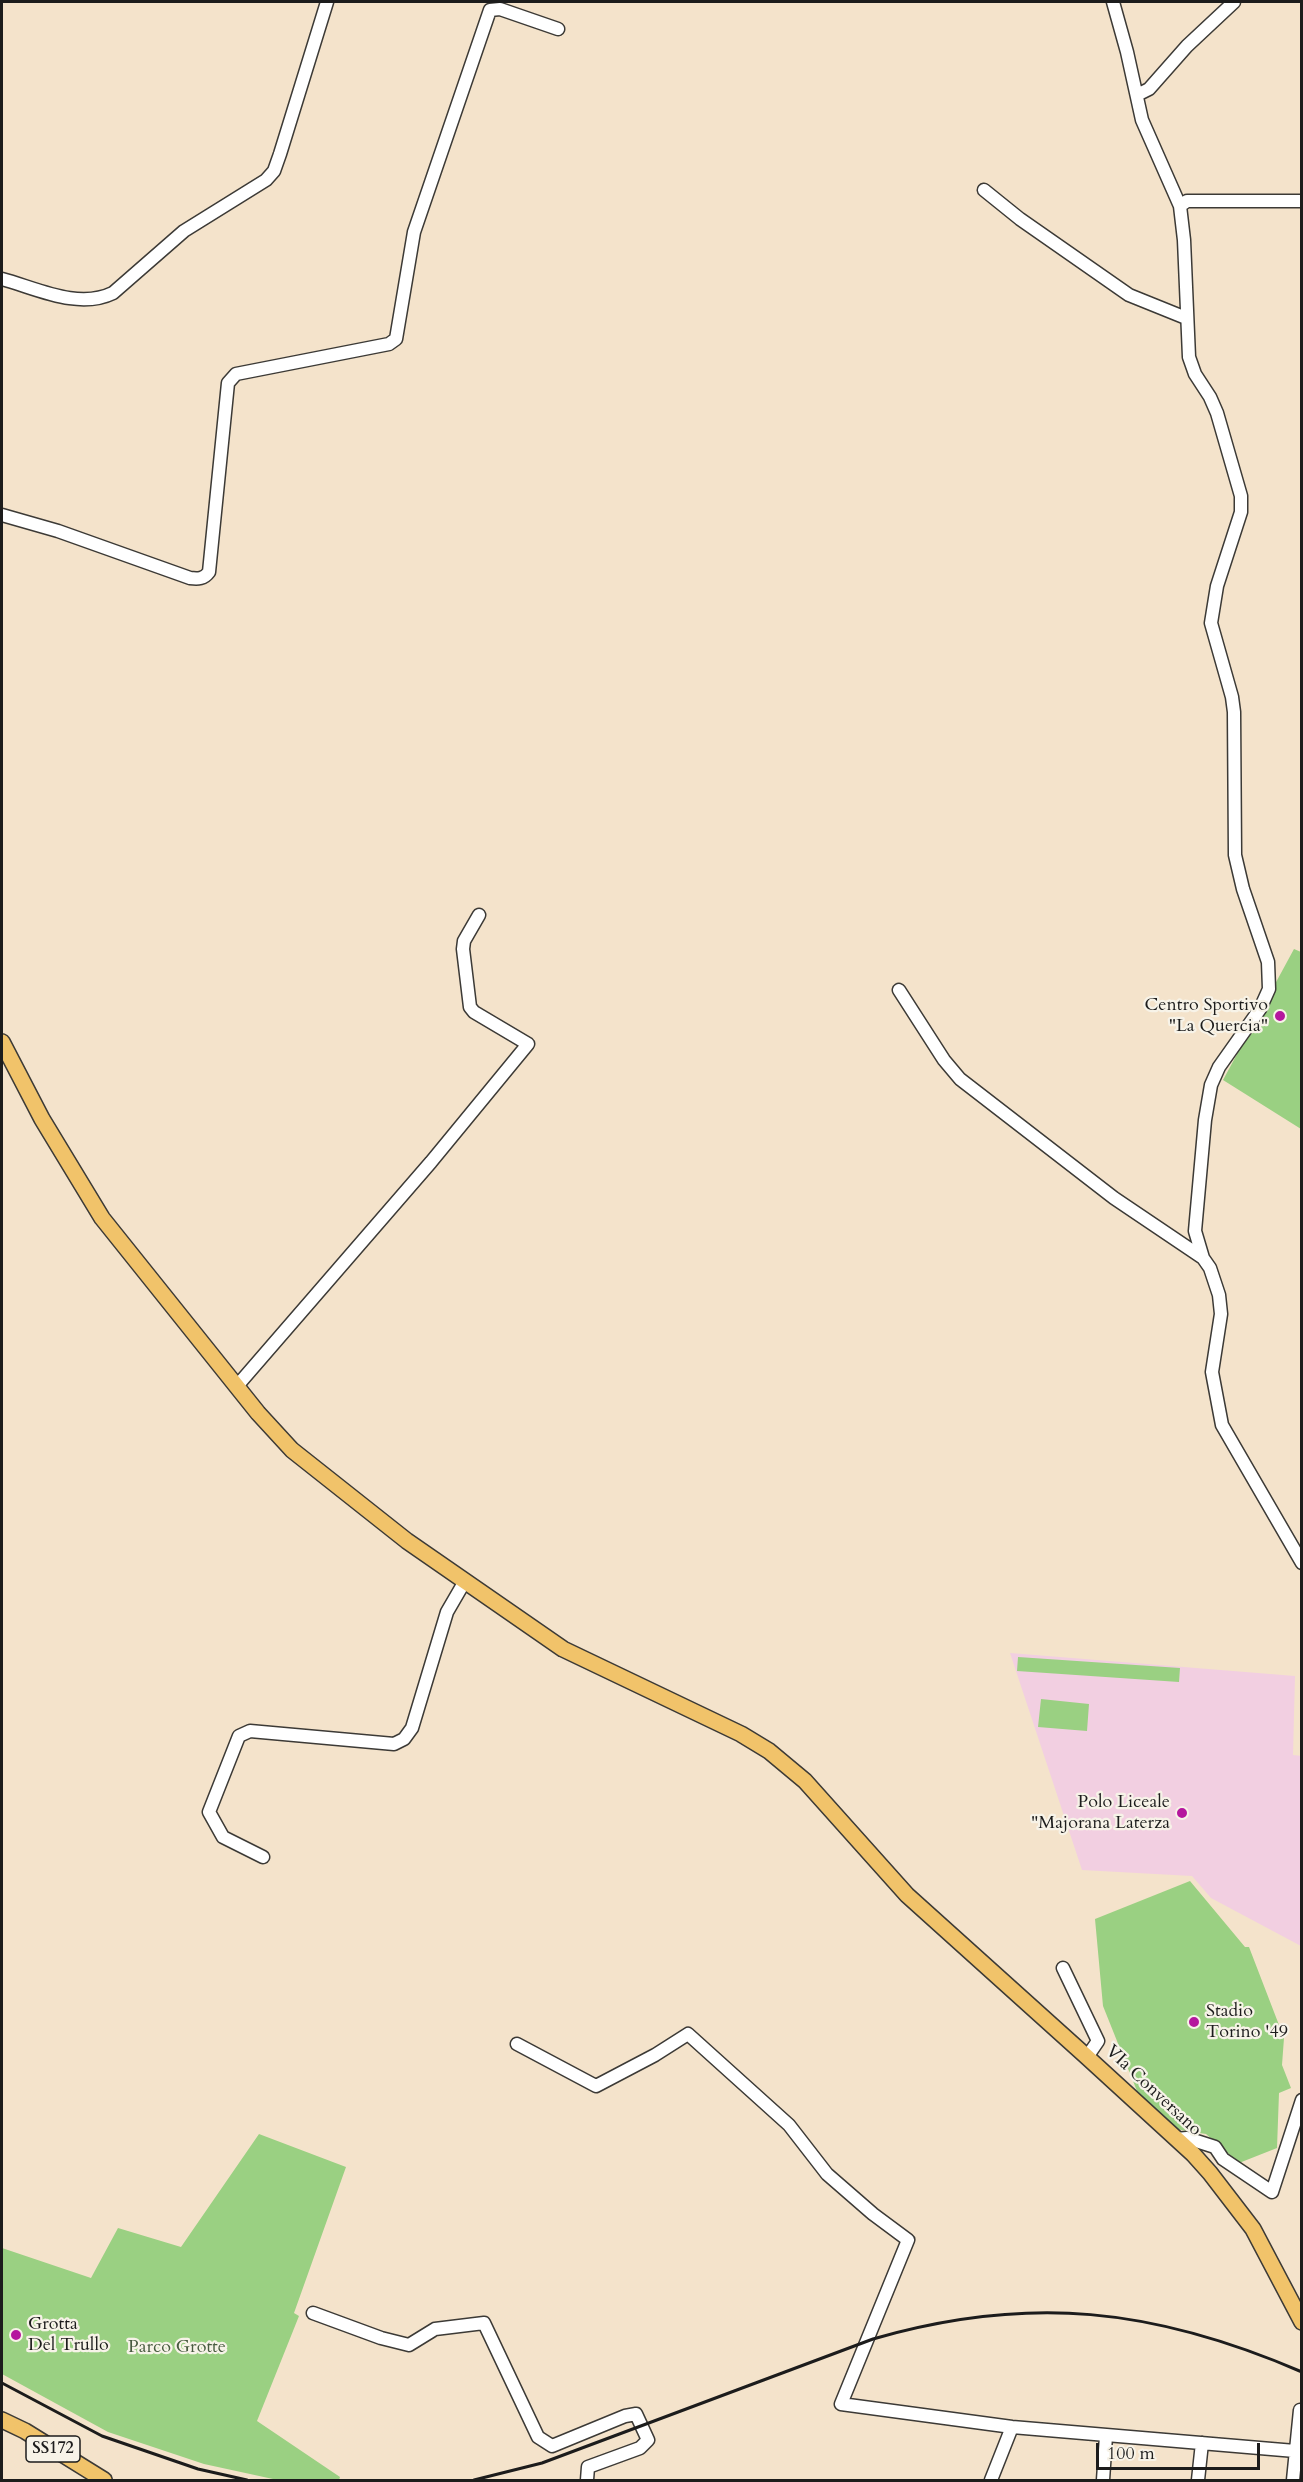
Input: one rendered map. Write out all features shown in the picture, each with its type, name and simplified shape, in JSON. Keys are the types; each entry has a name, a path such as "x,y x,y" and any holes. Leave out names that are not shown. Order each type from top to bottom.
{"main road":[{"name":"VIa Conversano","path":"2,1042 42,1119 102,1218 237,1386 292,1450 374,1516 563,1649 741,1734 769,1751 805,1781 907,1895 1069,2040 1210,2173 1253,2229 1302,2322"},
{"name":"SS172","path":"2,2420 25,2431 104,2481"}],"street":[{"path":"2,279 58,296 75,299 102,298 113,293 184,231 266,180 274,171 280,154 327,2"},
{"path":"1113,2 1142,120 1180,206 1184,240 1189,357 1195,374 1217,413 1241,496 1241,512 1217,586 1211,623 1232,697 1234,712 1235,855 1243,889 1268,962 1270,978 1266,999 1219,1067 1211,1085 1205,1120 1196,1231 1203,1258 1210,1268 1221,1305 1212,1372 1222,1425 1302,1563"},
{"path":"1137,95 1149,89 1187,46 1234,2"},
{"path":"2,515 58,531 190,578 199,579 206,576 209,572 217,478 228,383 231,377 236,374 389,344 396,339 414,232 490,10 500,9 558,29"},
{"path":"984,190 1020,219 1129,295 1186,318"},
{"path":"1180,206 1187,201 1302,201"},
{"path":"237,1386 431,1162 528,1044 481,1018 471,1007 463,949 464,941 479,915"},
{"path":"899,990 944,1060 960,1079 1114,1198 1203,1258"},
{"path":"262,1857 223,1837 209,1812 239,1736 250,1731 394,1744 404,1739 412,1728 447,1612 465,1581"},
{"path":"1063,1968 1098,2041 1087,2057"},
{"path":"517,2044 596,2086 656,2055 688,2034 789,2125 827,2174 873,2214 908,2240 841,2404 1012,2427 1295,2451"},
{"path":"1176,2139 1187,2138 1215,2147 1223,2159 1272,2192 1302,2100"},
{"path":"313,2313 381,2338 409,2345 435,2329 484,2323 538,2438 552,2446 625,2416 636,2414 648,2440 640,2448 588,2467 587,2481"},
{"path":"1293,2481 1300,2410"},
{"path":"991,2481 1012,2427"},
{"path":"1103,2481 1106,2436"},
{"path":"1198,2481 1202,2444"}],"shaded area":[{"name":"Polo Liceale \"Majorana Laterza","path":"1010,1653 1295,1676 1293,1755 1302,1756 1301,1946 1211,1898 1192,1876 1082,1870"}],"green space":[{"name":"Centro Sportivo \"La Quercia\"","path":"1294,949 1301,952 1301,1129 1223,1080"},
{"path":"1018,1657 1180,1668 1179,1682 1017,1671"},
{"path":"1041,1699 1089,1704 1087,1731 1038,1727"},
{"name":"Stadio Torino '49","path":"1190,1881 1245,1947 1249,1947 1284,2038 1282,2065 1291,2088 1279,2093 1277,2148 1239,2163 1206,2134 1175,2129 1139,2096 1103,2006 1095,1919"},
{"name":"Parco Grotte","path":"259,2134 346,2167 294,2313 299,2316 257,2421 340,2477 339,2480 273,2479 204,2464 108,2432 2,2374 2,2248 91,2278 118,2228 181,2247"}],"railway":[{"path":"474,2480 542,2463 873,2339 930,2325 985,2316 1038,2313 1090,2315 1142,2322 1194,2334 1247,2350 1302,2372"},
{"path":"2,2383 102,2436 198,2469 247,2480"}],"place":[{"name":"Centro Sportivo \"La Quercia\"","path":"1280,1016"},
{"name":"Polo Liceale \"Majorana Laterza","path":"1182,1813"},
{"name":"Stadio Torino '49","path":"1194,2022"},
{"name":"Grotta Del Trullo","path":"16,2335"}]}
